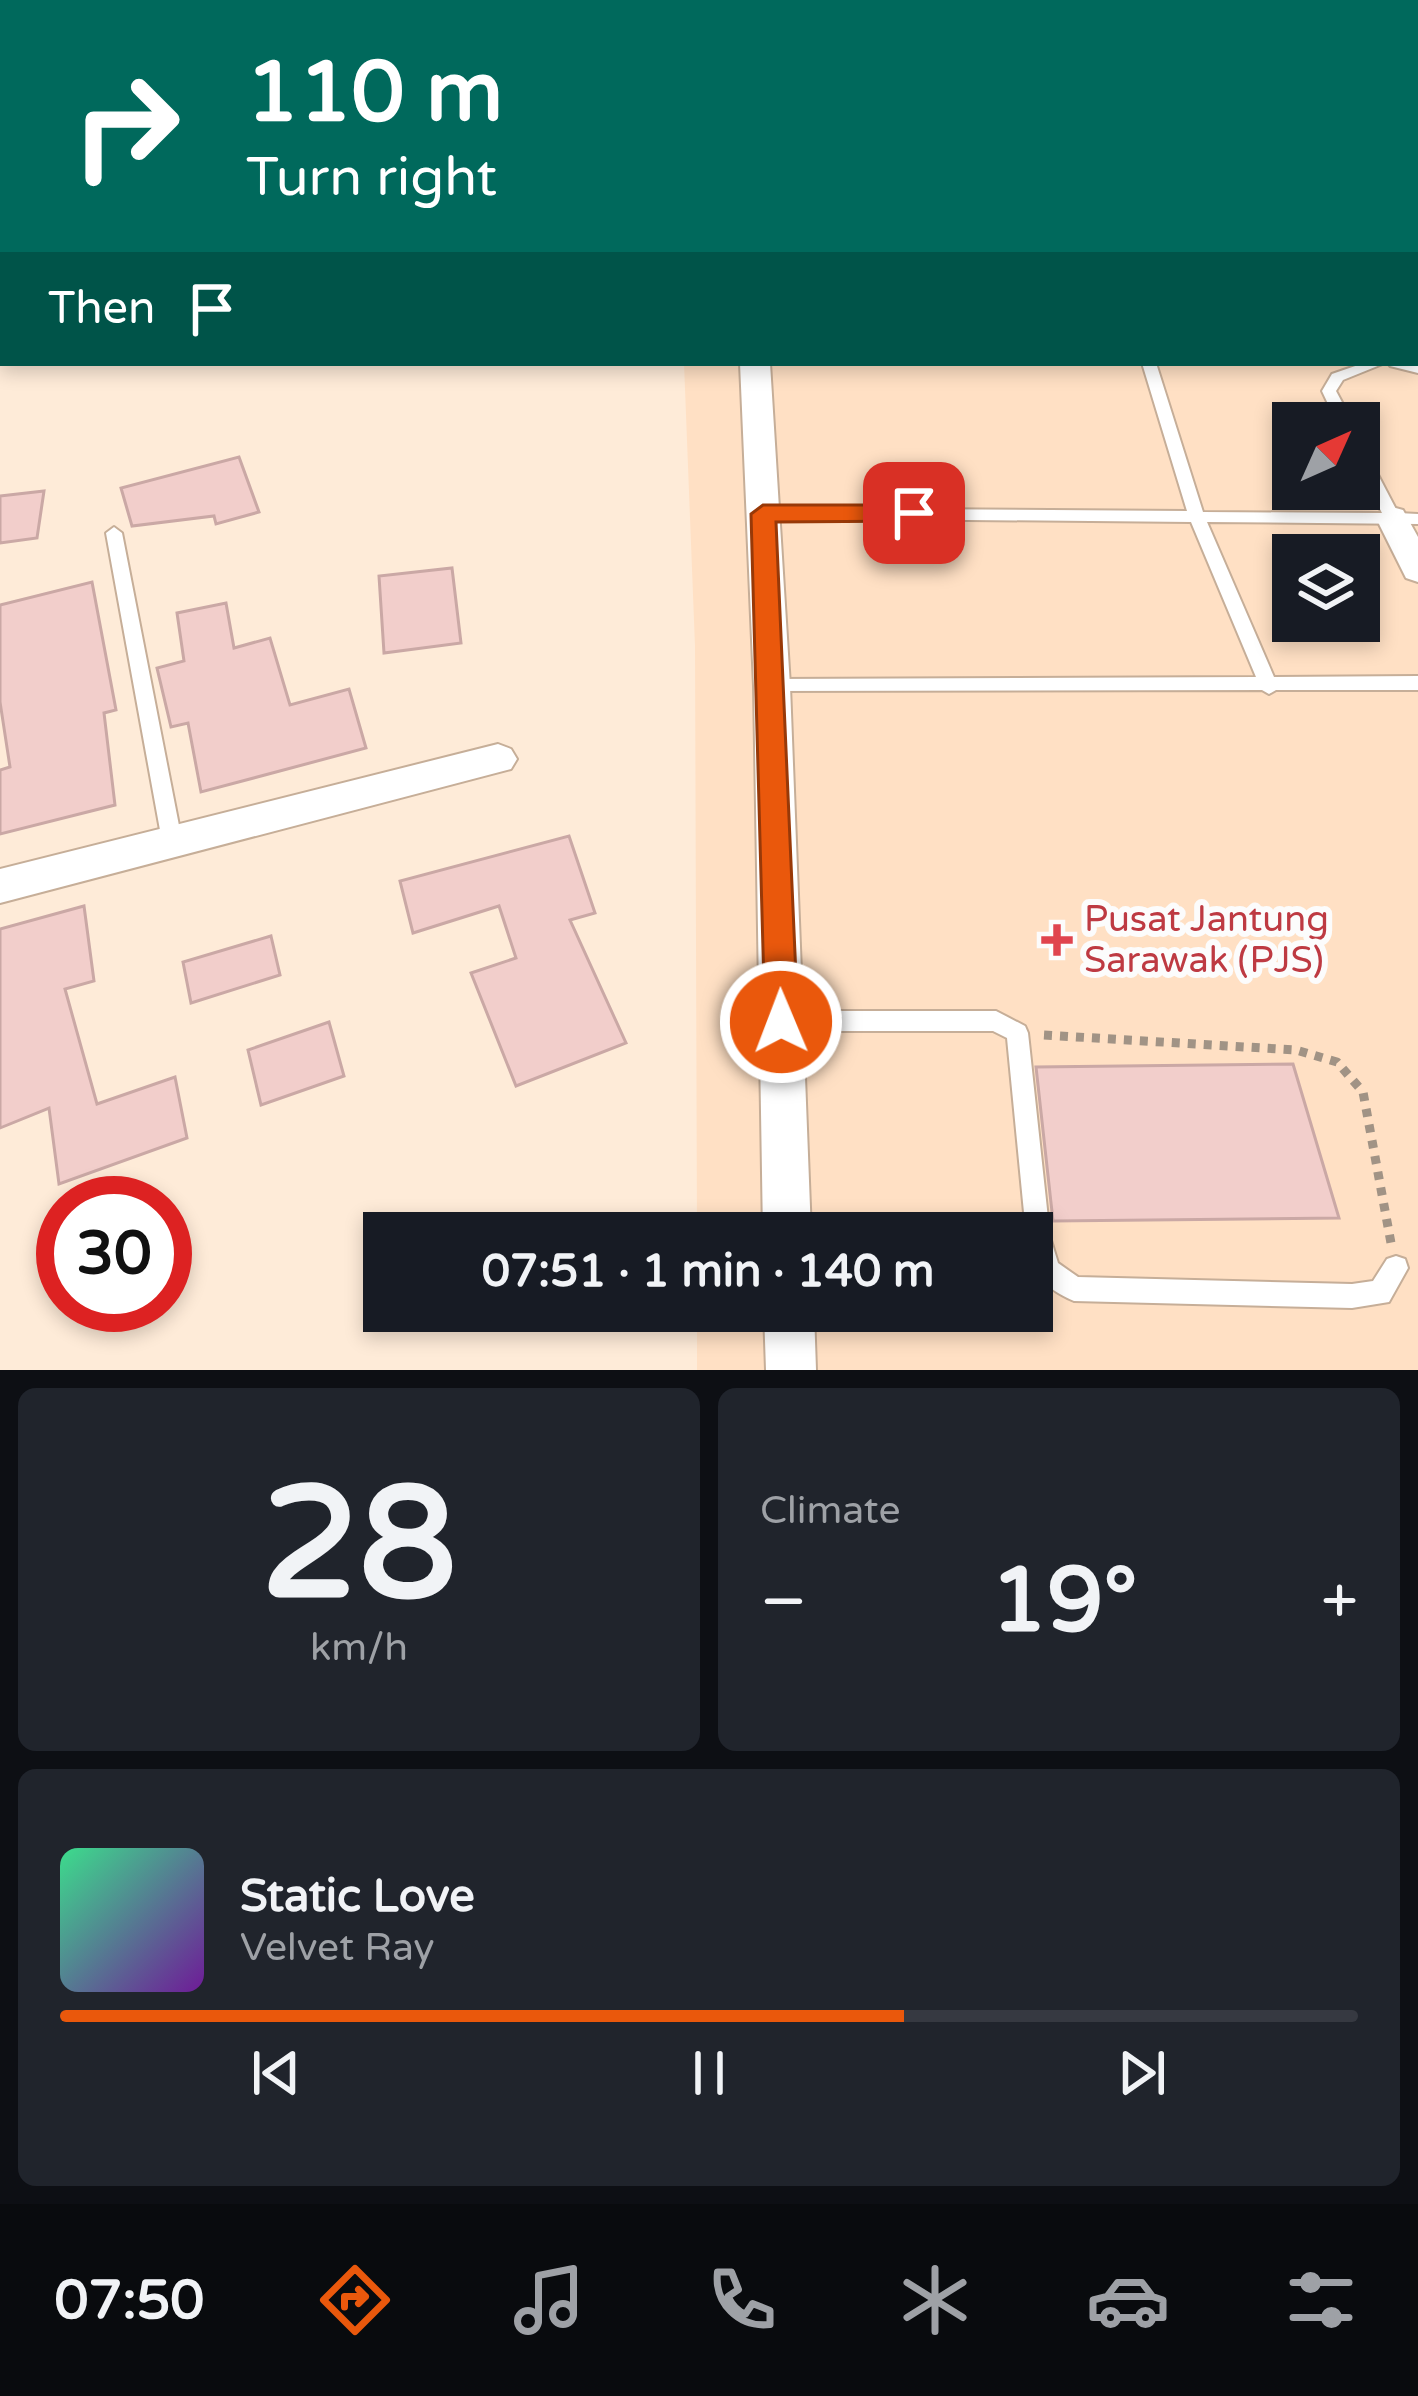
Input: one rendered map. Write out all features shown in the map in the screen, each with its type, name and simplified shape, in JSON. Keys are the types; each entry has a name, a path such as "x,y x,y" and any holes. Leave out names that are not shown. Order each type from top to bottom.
{"street":[{"path":"755,366 772,686 786,1212"},
{"path":"1405,519 1418,570"},
{"path":"0,886 498,758"},
{"path":"790,1332 791,1370"}],"lane":[{"path":"1150,366 1196,515 1269,687"},
{"path":"1334,402 1329,391 1337,377 1369,366"},
{"path":"1380,482 1405,519"},
{"path":"763,514 1405,519"},
{"path":"114,533 172,841"},
{"path":"772,686 1418,683"},
{"path":"781,1022 980,1020 996,1021 1017,1033 1038,1237 1048,1270 1074,1289 1352,1296 1380,1293 1396,1268"}],"path":[{"path":"1017,1033 1296,1050 1336,1062 1363,1092 1396,1268"}],"shaded area":[{"name":"Pusat Jantung Sarawak (PJS)","path":"684,366 1418,366 1418,1370 697,1370 697,1332 1053,1332 1053,1212 697,1212 695,646"}],"building":[{"path":"239,457 259,512 216,524 214,516 132,526 121,488"},
{"path":"44,491 37,538 0,543 0,496"},
{"path":"452,568 461,643 384,653 379,576"},
{"path":"92,582 116,710 104,713 115,805 0,834 0,770 10,767 0,702 0,605"},
{"path":"226,603 234,648 270,638 290,705 349,689 366,748 201,792 188,723 171,727 157,668 184,661 177,613"},
{"path":"569,836 595,913 570,920 626,1043 516,1086 471,973 516,958 499,906 413,933 400,881"},
{"path":"84,906 94,981 65,989 97,1104 175,1077 187,1138 81,1176 58,1176 49,1108 0,1128 0,929"},
{"path":"271,936 280,975 191,1003 183,962"},
{"path":"329,1022 344,1076 261,1105 248,1050"},
{"path":"1293,1064 1339,1218 1053,1221 1036,1067"}],"place":[{"name":"Pusat Jantung Sarawak (PJS)","path":"1057,940"}],"route":[{"path":"781,1022 763,514 914,513"}]}
